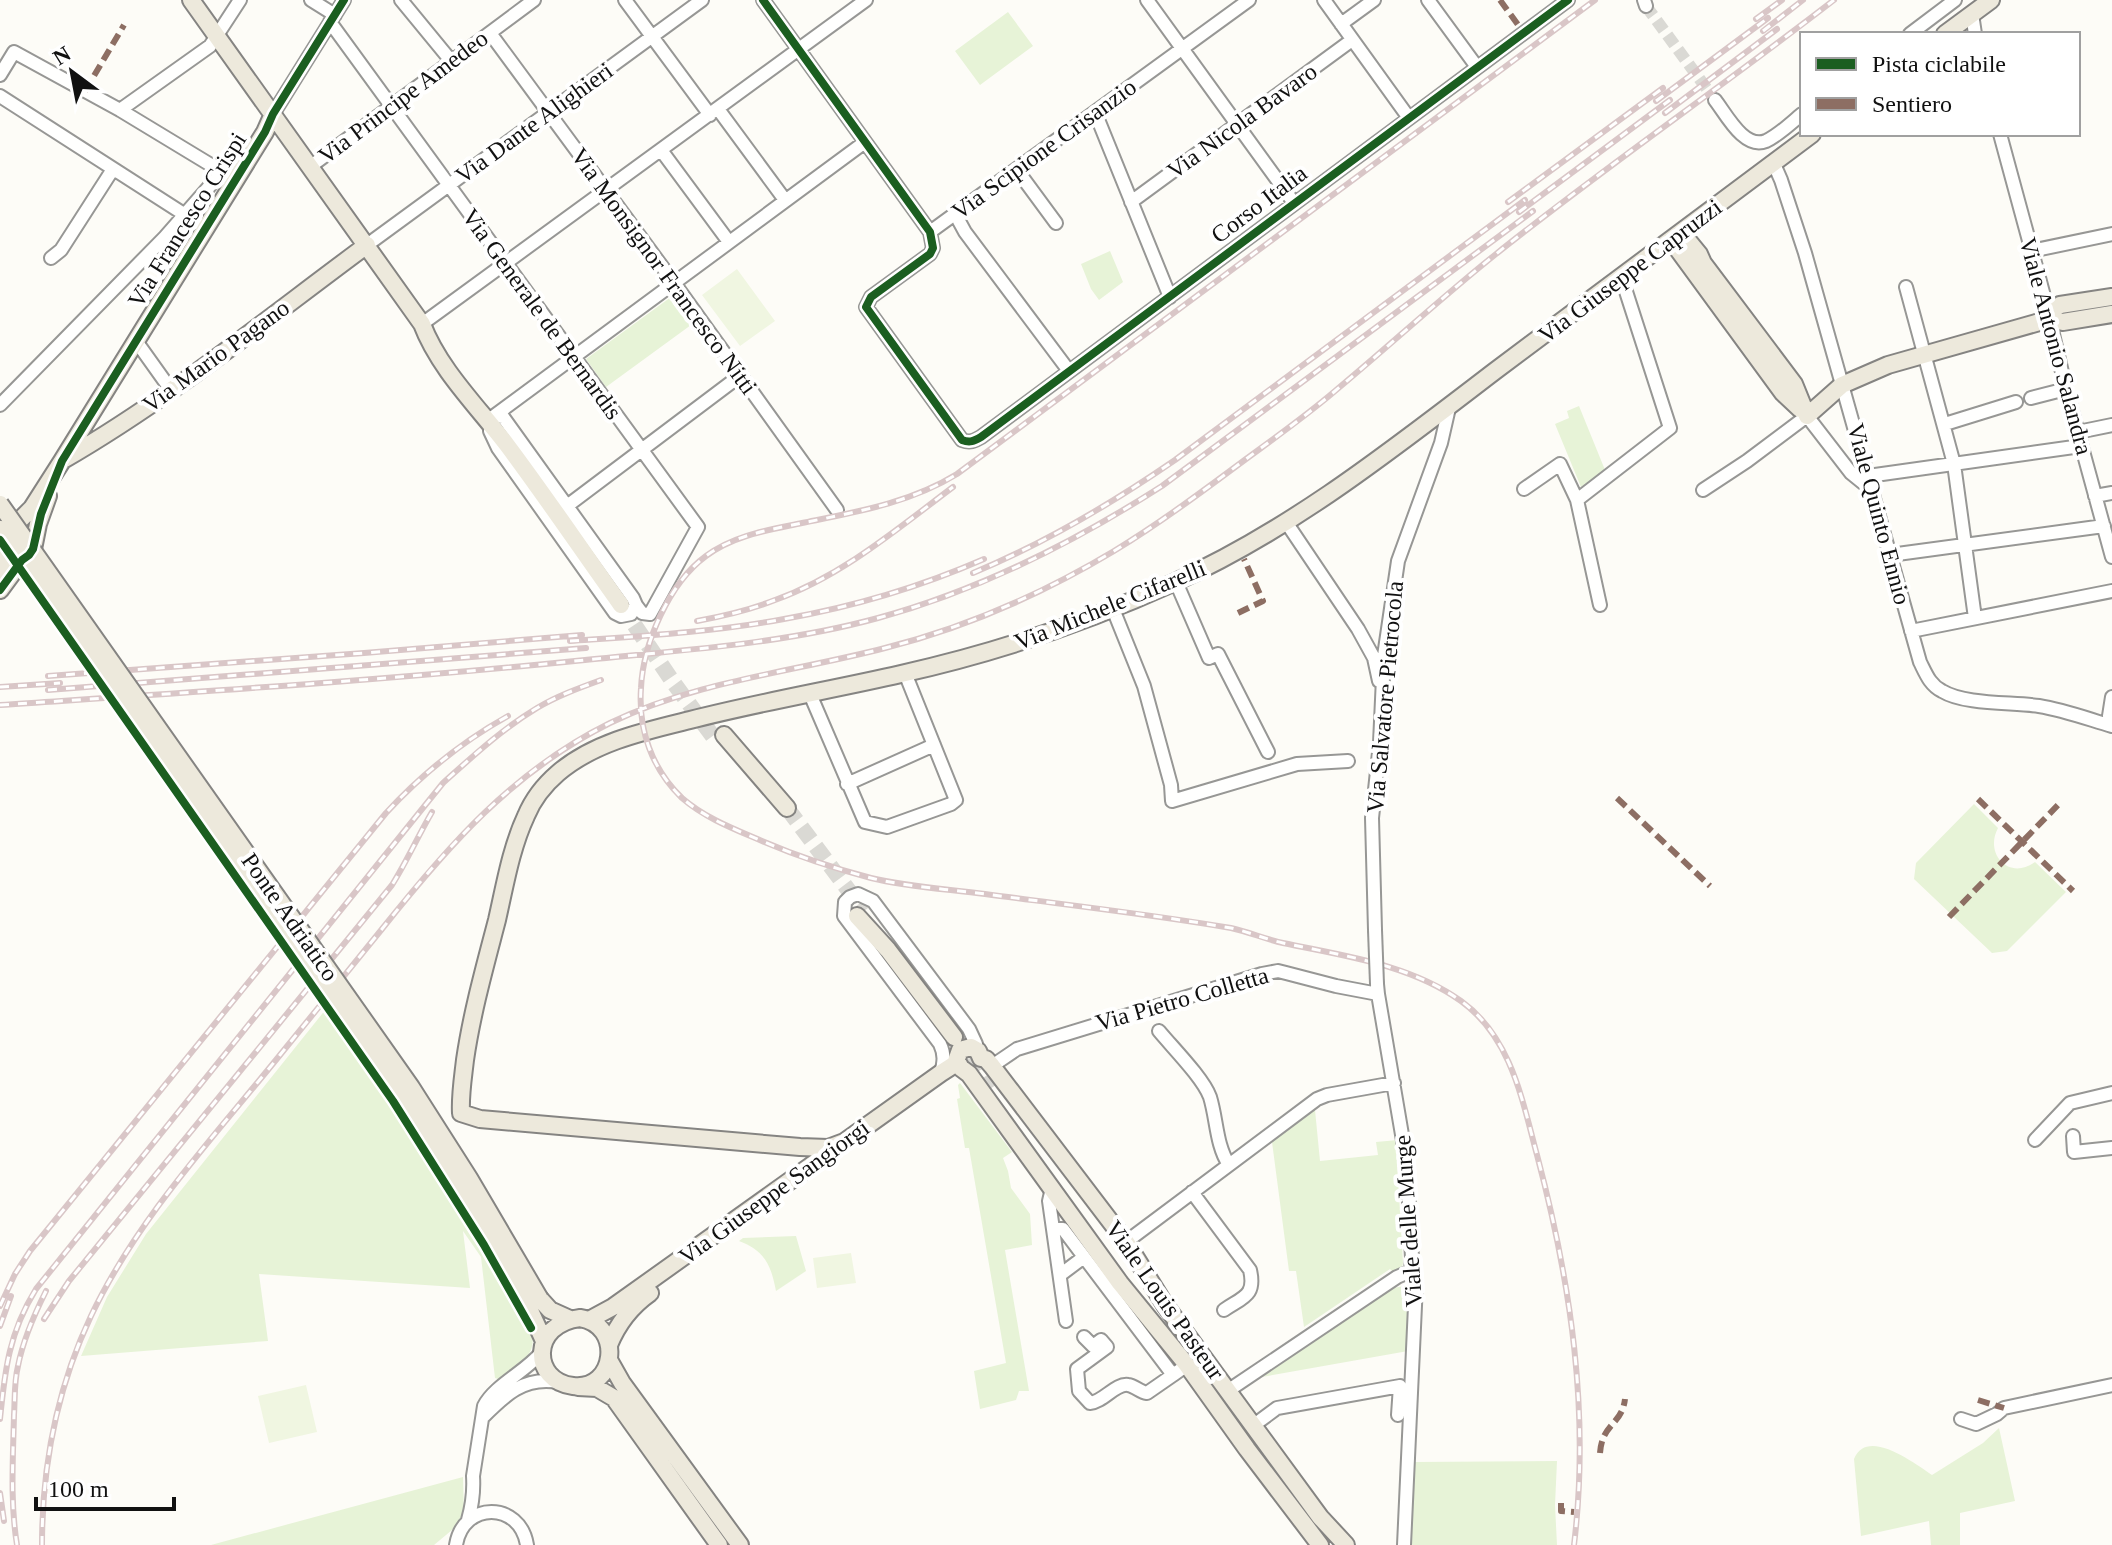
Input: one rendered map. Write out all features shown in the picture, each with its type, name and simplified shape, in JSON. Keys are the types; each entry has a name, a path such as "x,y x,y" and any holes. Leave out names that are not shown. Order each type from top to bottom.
{"main road":[{"path":"191,0 367,245 422,324 428,340 628,604"},
{"path":"1948,32 1991,0"},
{"name":"Via Francesco Crispi","path":"17,523 32,508 62,461 204,227 229,176 265,132 273,114"},
{"name":"Via Giuseppe Capruzzi","path":"1449,408 1809,136"},
{"path":"1676,236 1783,393 1792,392 1807,416 1842,385 1888,365 2050,319 2056,322 2072,312 2112,297"},
{"name":"Via Mario Pagano","path":"62,461 171,390 367,245"},
{"path":"2072,312 2112,314"},
{"name":"Via Michele Cifarelli","path":"800,1147 480,1119 461,1113 461,1089 478,995 517,838 527,812 545,785 588,754 629,737 732,710 1002,649 1113,609 1234,553 1286,522 1346,483 1449,408"},
{"name":"Via Francesco Crispi","path":"1,588 32,552 41,514 62,461"},
{"name":"Ponte Adriatico","path":"0,502 403,1076 469,1178 534,1303 543,1347"},
{"path":"0,531 17,523 29,528 35,540"},
{"name":"Ponte Adriatico","path":"0,531 401,1098 534,1303 570,1319"},
{"path":"1,551 9,559 22,560"},
{"path":"1,551 7,568 1,588"},
{"path":"721,738 784,811"},
{"path":"861,914 895,946 957,1035 868,930 861,914"},
{"name":"Viale Louis Pasteur","path":"868,930 882,954 951,1044 959,1063 1120,1283 1187,1365 1320,1545"},
{"path":"959,1063 976,1068 982,1057"},
{"name":"Viale Louis Pasteur","path":"982,1057 1126,1242 1165,1305 1320,1517 1346,1545"},
{"name":"Via Giuseppe Sangiorgi","path":"589,1320 613,1307 959,1063"},
{"name":"Via Giuseppe Sangiorgi","path":"609,1353 618,1324 640,1300 959,1063"},
{"path":"1165,1305 993,1087 1135,1285 1187,1365"},
{"path":"800,1147 828,1148 844,1142"},
{"path":"800,1147 807,1156 809,1167"},
{"path":"719,1545 621,1407 607,1392 558,1382 545,1364 543,1347 551,1330 570,1319 589,1320 605,1334 609,1353 622,1383 740,1545"},
{"path":"578,1387 598,1379 604,1372 609,1353"}],"street":[{"path":"120,110 206,50 240,0"},
{"path":"311,0 332,18"},
{"name":"Via Francesco Crispi","path":"273,114 344,0"},
{"path":"401,0 452,62"},
{"name":"Via Principe Amedeo","path":"311,166 490,33 518,5 534,0"},
{"path":"625,0 785,200"},
{"name":"Via Dante Alighieri","path":"367,245 702,0"},
{"path":"763,0 933,230 956,226 964,231"},
{"path":"422,324 866,0"},
{"path":"1147,0 1294,203"},
{"name":"Via Scipione Crisanzio","path":"975,441 962,440 868,311 868,299 932,250 933,230 1249,0"},
{"path":"1324,0 1409,118"},
{"path":"1341,24 1374,0"},
{"path":"1428,0 1477,67"},
{"name":"Corso Italia","path":"975,441 1568,0"},
{"path":"1913,32 1955,0"},
{"path":"1972,14 1975,32"},
{"name":"Via Generale de Bernardis","path":"332,18 391,107 698,527 650,614 642,613 628,604"},
{"name":"Via Monsignor Francesco Nitti","path":"490,33 837,510"},
{"name":"Via Nicola Bavaro","path":"1131,202 1352,40"},
{"path":"0,75 14,52 120,110 229,176 184,215 0,405"},
{"path":"0,96 204,227"},
{"path":"1715,100 1751,142 1764,142 1800,115"},
{"path":"1095,112 1170,297"},
{"name":"Viale Antonio Salandra","path":"2001,136 2112,557"},
{"path":"489,417 865,142"},
{"path":"661,150 729,242"},
{"name":"Viale Quinto Ennio","path":"1774,164 1805,253 1911,631 1929,681 1940,691 1954,697 2057,710 2112,726"},
{"path":"51,258 61,250 113,169"},
{"path":"1017,170 1056,223"},
{"path":"959,212 964,231 1069,371"},
{"path":"2031,251 2112,234"},
{"path":"1577,500 1670,428 1621,276"},
{"path":"1906,287 1954,464 1975,618"},
{"path":"136,341 171,390"},
{"path":"567,506 741,375"},
{"path":"2031,398 2066,389"},
{"path":"1945,424 2016,402"},
{"name":"Via Salvatore Pietrocola","path":"1378,989 1372,818 1384,656 1398,561 1441,443 1449,408"},
{"path":"1703,490 1807,416 1851,473 1872,490"},
{"path":"489,417 503,417 633,598 628,604"},
{"path":"2078,432 2112,425"},
{"path":"1868,476 2081,446"},
{"path":"1524,489 1560,464 1577,500 1600,605"},
{"path":"2095,496 2112,493"},
{"path":"0,502 17,523"},
{"path":"1286,522 1374,658 1382,698"},
{"path":"1890,555 2104,526"},
{"path":"1176,582 1209,658 1218,654 1268,752"},
{"path":"1911,631 2112,591"},
{"path":"1113,609 1144,686 1171,785 1172,801 1297,764 1348,761"},
{"path":"810,694 865,822 887,827 956,800 905,673"},
{"path":"2112,697 2109,716 2112,726"},
{"path":"847,784 934,745"},
{"name":"Viale Louis Pasteur","path":"941,1073 944,1052 940,1044 844,916 845,902 850,897 858,894 873,901 969,1029 982,1057"},
{"name":"Via Pietro Colletta","path":"982,1057 1278,971 1336,986 1378,989"},
{"name":"Viale delle Murge","path":"1378,989 1407,1164 1411,1271 1416,1284 1404,1545"},
{"path":"1159,1031 1209,1096 1222,1154 1229,1165"},
{"path":"1126,1242 1317,1099 1394,1083"},
{"path":"2035,1140 2070,1103 2112,1093"},
{"path":"2073,1136 2074,1152 2112,1148"},
{"path":"1052,1188 1049,1201 1066,1321"},
{"path":"1192,1192 1250,1270 1253,1283 1250,1293 1224,1310"},
{"path":"1053,1229 1063,1229 1173,1375"},
{"path":"1060,1275 1084,1257"},
{"path":"1229,1390 1397,1277 1411,1271"},
{"path":"1084,1337 1093,1346 1101,1340 1107,1347 1077,1369 1079,1391 1090,1403 1097,1403 1122,1385 1147,1393 1187,1365"},
{"path":"442,1545 457,1540 468,1520 484,1406 489,1396 530,1365 543,1347"},
{"path":"483,1417 522,1385 541,1380 558,1382"},
{"path":"1254,1425 1277,1408 1400,1382 1398,1415"},
{"path":"1961,1419 1976,1424 2004,1408 2112,1385"},
{"path":"474,1486 493,1511"},
{"path":"468,1520 493,1511 503,1513 518,1524 528,1543"}],"green space":[{"path":"1008,12 1033,46 980,85 955,51"},
{"path":"1110,251 1123,282 1099,300 1081,264"},
{"path":"737,269 775,321 740,346 702,295"},
{"path":"671,297 691,325 606,387 586,359"},
{"path":"1579,406 1605,470 1581,487 1555,424 1569,418 1567,411"},
{"path":"1974,804 1998,828 1994,847 2002,862 2016,868 2035,862 2066,892 2007,951 1992,953 1914,879 1916,863"},
{"path":"326,1009 408,1127 486,1250 532,1334 533,1342 528,1356 498,1379 495,1378 481,1257 463,1231 470,1288 259,1274 268,1341 81,1356 107,1297 146,1234"},
{"path":"960,1083 1012,1152 1003,1158 1011,1188 1030,1214 1032,1245 1005,1250 1029,1391 1019,1391 1016,1400 980,1409 974,1371 1006,1363 969,1148 965,1148 957,1099 960,1098"},
{"path":"1315,1110 1320,1161 1378,1155 1376,1142 1398,1140 1403,1263 1394,1273 1390,1269 1304,1327 1296,1271 1289,1271 1272,1142"},
{"path":"796,1236 806,1271 776,1291 772,1274 761,1254 739,1241 743,1238"},
{"path":"851,1253 856,1283 817,1288 813,1258"},
{"path":"1410,1285 1408,1351 1262,1377 1393,1288"},
{"path":"306,1385 317,1432 269,1443 258,1396"},
{"path":"1999,1428 2015,1501 1960,1513 1960,1545 1931,1545 1929,1521 1861,1536 1854,1459 1860,1450 1869,1446 1891,1450 1932,1475 1983,1443"},
{"path":"1557,1461 1557,1545 1408,1545 1415,1462"},
{"path":"463,1477 464,1513 452,1530 434,1545 211,1545"}],"tunnel":[{"path":"1646,6 1715,100"},
{"path":"621,605 717,742"},
{"path":"787,808 864,911"},
{"path":"955,1039 990,1089"}],"railway":[{"path":"1574,1545 1580,1446 1568,1300 1549,1203 1520,1091 1503,1051 1478,1016 1441,988 1398,970 1231,928 899,884 788,852 700,811 672,787 649,748 642,719 641,688 647,653 660,616 681,582 706,556 752,534 902,499 957,474 1595,0"},
{"path":"1756,19 1782,0"},
{"path":"1763,31 1803,0"},
{"path":"42,1545 49,1457 69,1371 91,1316 131,1246 178,1180 407,898 458,840 513,787 575,742 643,709 711,687 915,640 974,620 1032,595 1114,551 1302,417 1538,221 1834,0"},
{"path":"1656,101 1768,18"},
{"path":"1665,113 1777,29"},
{"path":"1508,202 1663,88"},
{"path":"1519,212 1670,100"},
{"path":"973,573 1077,522 1175,460 1525,200"},
{"path":"0,705 366,680 695,649 806,634 916,607 1025,563 1094,527 1162,486 1533,211"},
{"path":"697,621 766,604 823,578 868,550 953,487"},
{"path":"570,641 705,630 809,614 911,587 984,559"},
{"path":"48,676 582,635"},
{"path":"48,690 586,648"},
{"path":"0,1419 14,1336 36,1289 443,783 524,716 552,700 601,680"},
{"path":"0,687 60,683"},
{"path":"0,1306 30,1251 386,813 443,760 508,716"},
{"path":"44,1319 69,1281 392,885 432,812"},
{"path":"17,1545 12,1480 16,1378 26,1337 46,1291"},
{"path":"0,1326 11,1296"},
{"path":"0,1493 4,1521"}],"marked path":[{"path":"1500,0 1524,33"},
{"path":"85,91 124,25"},
{"path":"1238,613 1263,601 1244,559"},
{"path":"1617,798 1710,886"},
{"path":"1978,799 2073,891"},
{"path":"1949,917 2058,805"},
{"path":"1600,1453 1604,1436 1620,1414 1625,1399"},
{"path":"1978,1400 2004,1408"},
{"path":"1561,1503 1561,1511 1574,1512"}],"cycle path":[{"path":"0,590 33,549 41,514 62,461 344,0"},
{"path":"763,0 930,232 933,248 930,254 871,297 866,307 962,440 970,441 981,437 1568,0"},
{"path":"0,540 393,1101 484,1245 531,1328"}]}
